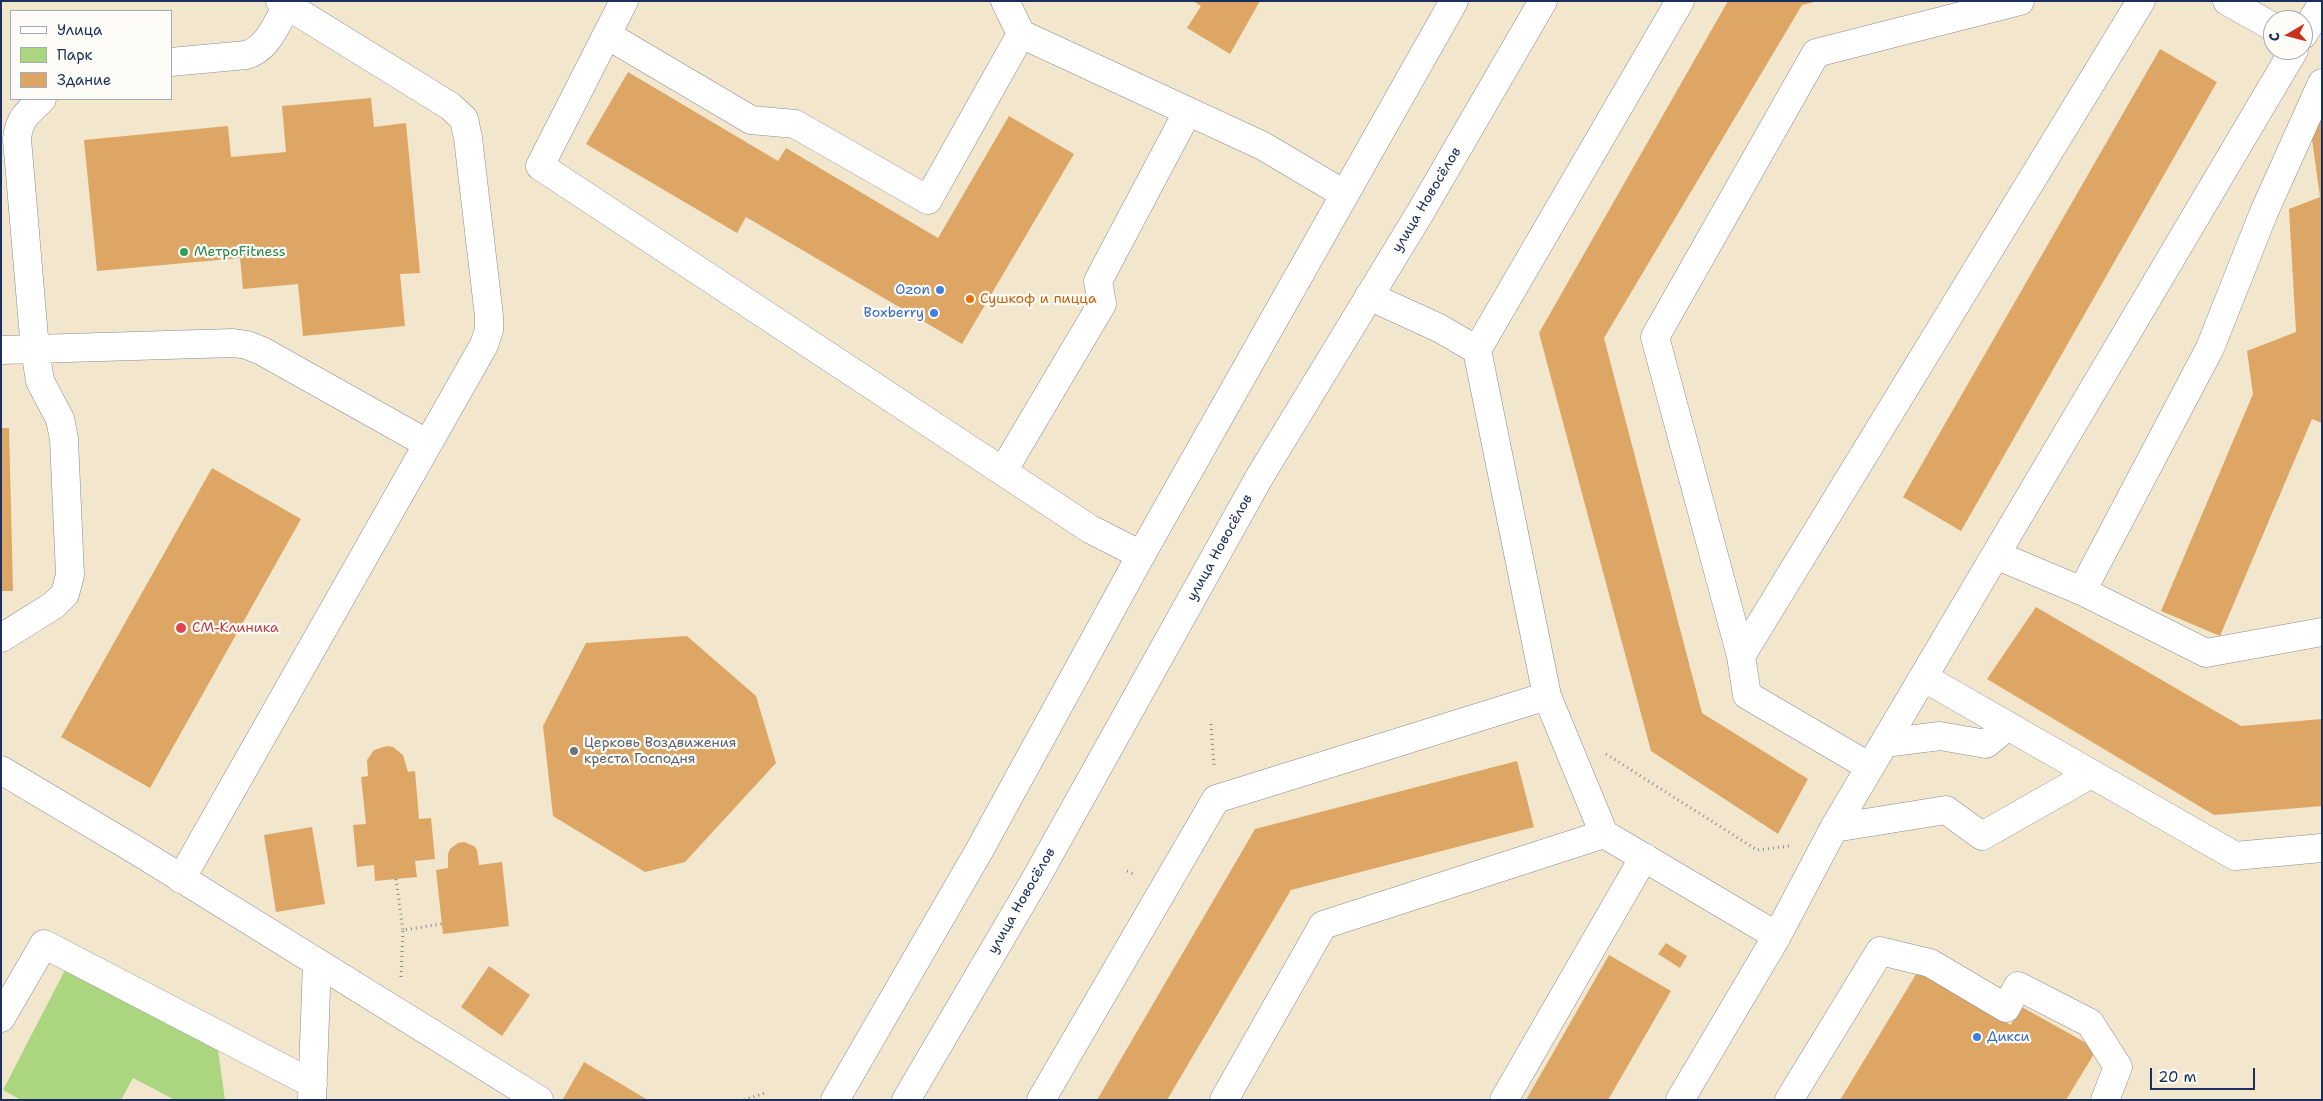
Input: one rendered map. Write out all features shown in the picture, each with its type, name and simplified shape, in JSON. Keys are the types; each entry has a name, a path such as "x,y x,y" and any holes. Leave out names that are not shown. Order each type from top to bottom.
{"main road":[{"path":"624,1 540,166 1090,529 1141,555"},
{"path":"1005,1 1021,34 1263,146 1344,194"},
{"path":"835,1100 980,851 1141,555 1454,1"},
{"name":"улица Новосёлов","path":"906,1100 1035,880 1260,476 1544,1"},
{"path":"1680,1 1477,350 1547,696 1604,834 1777,936"},
{"path":"1870,767 1746,695 1741,656 1655,337 1816,53 2020,1"},
{"path":"1741,656 2141,1"},
{"path":"2228,1 2263,21"},
{"path":"172,62 246,56 257,52 266,43 284,3 450,106 464,119 468,138 487,288 489,330 484,345 181,879"},
{"path":"2313,19 2322,4"},
{"path":"607,34 751,120 794,124 928,200 1021,34"},
{"path":"1680,1100 1777,936 1830,835 2288,60"},
{"path":"2082,590 2210,348 2264,212 2322,83"},
{"path":"1,638 54,605 65,594 70,575 64,439 60,419 40,382 17,139 19,125 26,113 41,100"},
{"path":"1003,471 1102,304 1098,282 1188,111"},
{"path":"1369,296 1439,328 1477,350"},
{"path":"1,350 234,343 247,345 262,351 428,444"},
{"path":"1996,555 2082,590 2206,653 2322,632"},
{"path":"1923,677 2235,856 2322,848"},
{"path":"1041,1100 1216,799 1547,696"},
{"path":"1884,744 1940,736 1986,744 2008,726"},
{"path":"1,770 317,962 539,1100"},
{"path":"1830,835 1946,810 1982,836 2091,774"},
{"path":"1224,1100 1323,925 1604,834"},
{"path":"1504,1100 1644,857"},
{"path":"1,1018 44,944 313,1092 317,962"},
{"path":"1789,1100 1880,951 1930,963 2006,1008 2018,986 2090,1022 2118,1067 2105,1100"}],"path":[{"path":"1211,724 1216,799"},
{"path":"1605,753 1756,850 1830,835"},
{"path":"396,879 403,930 401,1000 397,1012"},
{"path":"403,930 442,924"},
{"path":"744,1100 765,1093"}],"green space":[{"path":"65,970 218,1050 225,1100 175,1100 133,1078 121,1100 21,1100 3,1090"}],"building":[{"path":"1193,1 1260,1 1230,54 1187,28 1201,6"},
{"path":"1728,1 1814,2 1802,5 1604,338 1702,713 1808,779 1778,834 1651,751 1539,333"},
{"path":"2160,49 2217,82 1961,531 1903,497"},
{"path":"628,72 778,161 786,148 938,238 1009,116 1074,154 962,344 746,217 737,233 586,144"},
{"path":"371,98 374,127 406,123 420,273 400,274 405,326 303,336 298,284 243,289 240,258 97,271 84,140 228,126 231,157 286,152 282,106"},
{"path":"2322,116 2322,423 2312,419 2220,636 2161,611 2253,394 2247,351 2296,332 2289,209 2320,197 2311,132"},
{"path":"1,428 9,428 13,591 1,591"},
{"name":"СМ-Клиника","path":"212,468 301,519 150,788 61,737"},
{"path":"2036,607 2241,726 2322,719 2322,806 2214,815 1987,679"},
{"path":"687,636 756,696 776,763 685,862 645,872 553,816 543,726 586,643"},
{"path":"387,746 393,747 403,755 408,772 415,771 419,819 431,818 435,859 415,861 417,877 375,881 374,865 357,867 353,825 366,824 361,777 368,776 367,760 374,750"},
{"path":"1517,761 1534,827 1291,890 1167,1100 1097,1100 1255,829"},
{"path":"312,827 325,904 276,912 264,835"},
{"path":"464,842 474,846 477,850 479,865 502,862 509,926 443,934 436,870 448,868 450,849 458,843"},
{"path":"1666,943 1687,956 1680,968 1658,954"},
{"path":"1609,955 1671,991 1608,1100 1526,1100"},
{"path":"489,966 530,995 502,1036 461,1007"},
{"name":"Дикси","path":"1918,971 2011,1025 2020,1006 2097,1049 2066,1100 1840,1100"},
{"path":"584,1062 648,1100 563,1099"}],"place":[{"name":"МетроFitness","path":"184,252"},
{"name":"Ozon","path":"940,290"},
{"name":"Сушкоф и пицца","path":"970,299"},
{"name":"Boxberry","path":"934,313"},
{"name":"СМ-Клиника","path":"181,628"},
{"name":"Церковь Воздвижения креста Господня","path":"574,751"},
{"name":"Дикси","path":"1977,1037"}]}
